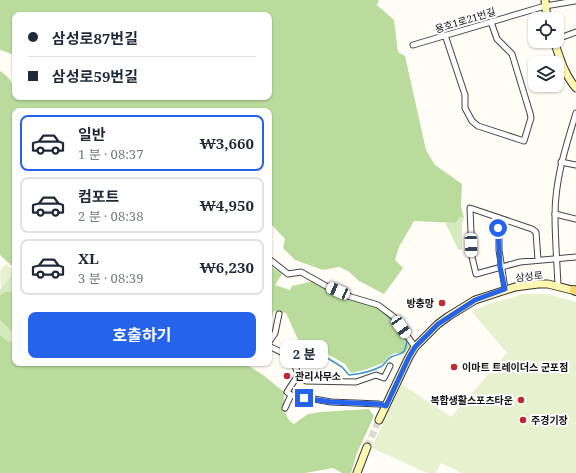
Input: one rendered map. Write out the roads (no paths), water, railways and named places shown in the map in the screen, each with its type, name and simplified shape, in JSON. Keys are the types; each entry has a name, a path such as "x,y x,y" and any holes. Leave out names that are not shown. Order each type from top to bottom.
{"street":[{"name":"용호1로21번길","path":"413,45 491,22 545,3 576,1"},
{"path":"446,35 465,95 465,108 472,121 478,126 524,141 530,113 512,54 497,39 491,22"},
{"path":"564,36 576,32"},
{"path":"556,48 569,80 576,88"},
{"path":"558,286 555,214 561,162 576,112"},
{"path":"561,162 576,165"},
{"path":"538,260 536,232 532,229 470,208 472,257 476,274 520,262 576,257"},
{"path":"555,214 576,219"},
{"path":"498,218 500,267 505,289"},
{"path":"272,261 288,274 301,272 332,289 378,305 394,317 415,347"},
{"name":"삼성로","path":"379,420 415,347 438,324 449,316 475,300 505,289 538,284 576,290"},
{"path":"272,338 275,333 279,314"},
{"path":"272,348 288,356 295,363 298,375 306,381 356,382 376,375 384,378 390,366"},
{"path":"286,408 289,394 298,375"},
{"path":"289,394 331,402 379,404 386,406"},
{"path":"356,473 368,447"}],"waterway":[{"path":"320,349 324,356 342,367 349,375 366,372 382,366 390,358 402,353 405,349 407,341 392,320 383,312"}],"tunnel":[{"path":"367,447 379,420"}],"place":[{"name":"방충망","path":"442,303"},
{"name":"이마트 트레이더스 군포점","path":"454,367"},
{"name":"관리사무소","path":"287,376"},
{"name":"복합생활스포츠타운","path":"521,400"},
{"name":"주경기장","path":"523,420"}]}
